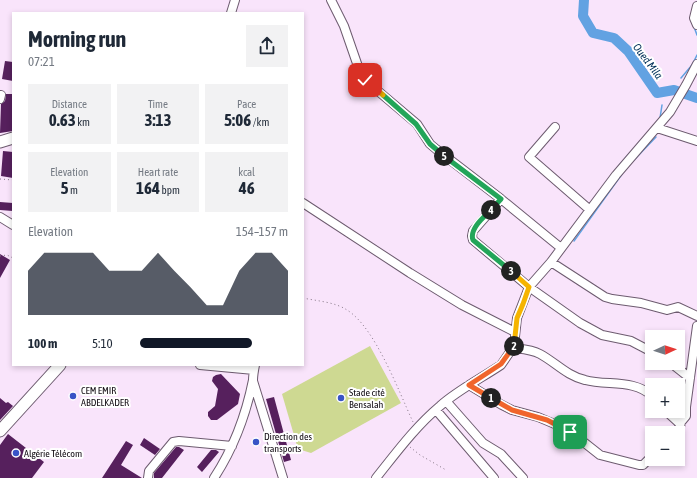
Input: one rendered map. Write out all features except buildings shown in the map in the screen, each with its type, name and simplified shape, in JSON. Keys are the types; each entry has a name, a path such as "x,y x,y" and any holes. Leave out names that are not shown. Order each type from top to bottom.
{"main road":[{"path":"0,142 12,138"},
{"path":"0,431 59,366"}],"street":[{"path":"231,12 235,0"},
{"path":"331,0 344,26 361,75 365,80 416,124 430,144 440,153 501,199 561,248"},
{"path":"697,6 694,18 697,25"},
{"path":"376,478 416,430 436,410 446,401 501,364 515,342 517,318 529,287 551,262 616,175 657,128 678,100 697,64"},
{"path":"555,127 529,157 590,210"},
{"path":"657,128 697,141"},
{"path":"501,199 473,231 473,240 529,287 584,326 607,336 631,342 645,349"},
{"path":"304,204 462,305 515,332"},
{"path":"0,217 12,224"},
{"path":"551,262 612,300 642,303 667,310 678,307 697,316"},
{"path":"680,426 681,422 686,416 697,326"},
{"path":"512,348 524,349 539,353 566,372 584,380 640,387 645,390"},
{"path":"214,478 232,446 243,416 254,368 218,366"},
{"path":"680,370 690,378"},
{"path":"252,380 283,478"},
{"path":"469,385 512,410 538,417 557,425 581,440 600,455 639,465 642,465 645,462"},
{"path":"446,401 483,443 501,454 523,478"},
{"path":"436,410 494,478"},
{"path":"673,418 681,422"},
{"path":"148,478 149,471 169,444 173,442 179,440 232,446"}],"path":[{"path":"0,180 12,180"},
{"path":"0,256 7,255 12,258"},
{"path":"304,298 340,306 353,314 360,321 384,357 416,430"},
{"path":"405,443 420,455 446,470"}],"green space":[{"name":"Stade cité Bensalah","path":"370,346 401,403 311,453 298,449 282,394"}],"waterway":[{"name":"Oued Mila","path":"584,0 583,16 593,33 614,38 628,51 657,93 674,90 697,98"},
{"path":"694,27 697,35"},
{"path":"681,78 692,65 697,55"},
{"path":"660,118 662,105"},
{"path":"632,162 656,137"},
{"path":"617,168 629,154"},
{"path":"574,241 622,174"}],"place":[{"name":"CEM EMIR ABDELKADER","path":"73,396"},
{"name":"Stade cité Bensalah","path":"341,398"},
{"name":"Direction des transports","path":"256,442"},
{"name":"Algérie Télécom","path":"16,453"}],"route":[{"path":"365,80 416,124 430,144 501,199 473,231 473,240 529,287 517,318 514,346 506,360 469,385 512,410 547,420 570,432"}]}
